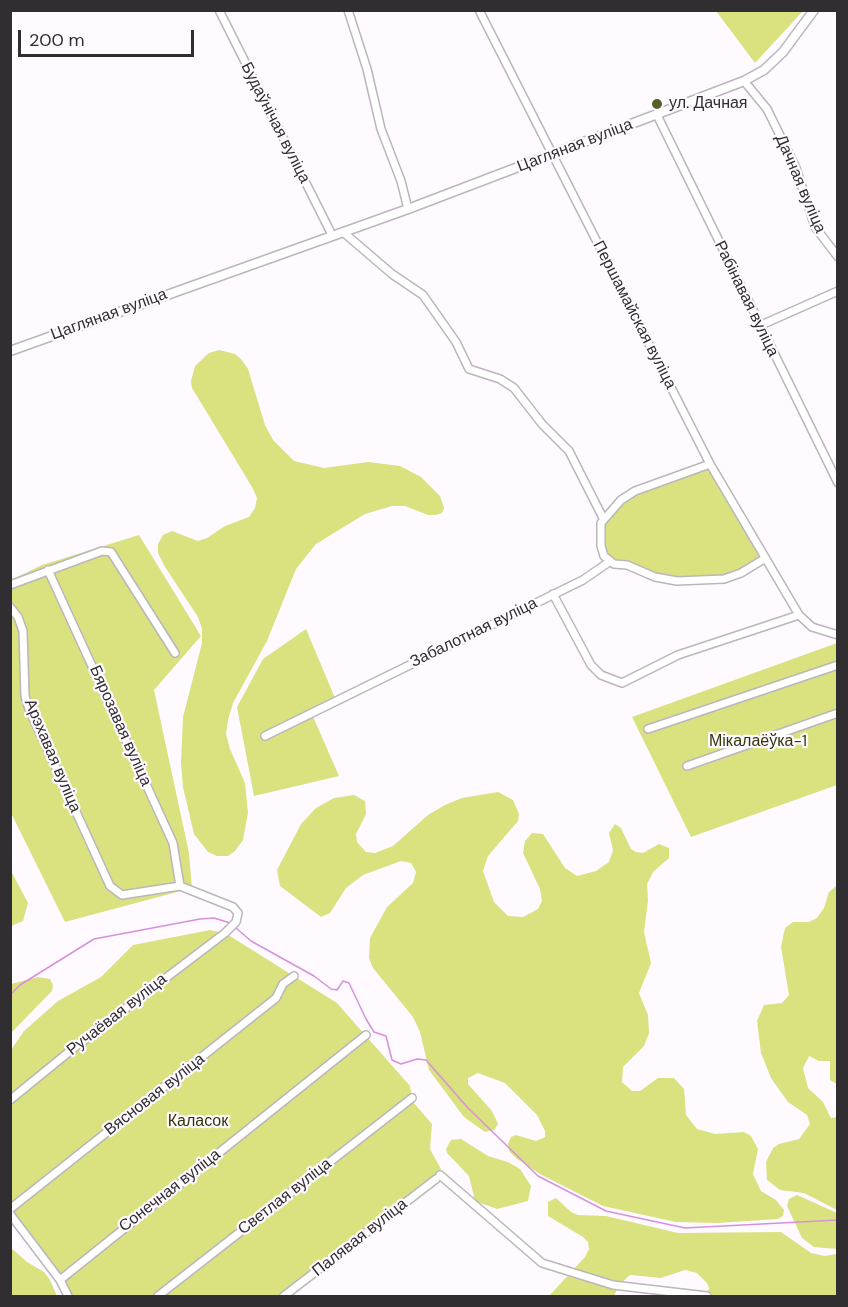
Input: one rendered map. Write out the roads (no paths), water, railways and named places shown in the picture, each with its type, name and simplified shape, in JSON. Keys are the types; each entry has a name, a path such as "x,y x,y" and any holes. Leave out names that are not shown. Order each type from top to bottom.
{"street":[{"name":"Будаўнічая вуліца","path":"219,10 332,235"},
{"path":"348,10 367,69 381,129 401,181 408,209"},
{"name":"Першамайская вуліца","path":"479,10 710,465 799,615"},
{"name":"Цагляная вуліца","path":"10,351 408,209 744,81 772,63 794,40 814,10"},
{"name":"Дачная вуліца","path":"744,81 767,109 796,168 815,228 837,257"},
{"name":"Рабінавая вуліца","path":"657,115 837,483"},
{"path":"343,232 392,274 417,289 456,342 469,369 500,379 514,388 542,424 569,451 603,518 601,546 609,562 627,565 661,579 704,581 732,577 764,559"},
{"path":"759,326 837,291"},
{"path":"603,518 634,491 710,465"},
{"path":"10,585 102,551 111,552 175,653"},
{"name":"Забалотная вуліца","path":"265,736 595,573 609,562"},
{"name":"Бярозавая вуліца","path":"48,570 173,843 180,886"},
{"path":"553,594 585,656 596,671 615,682 629,682 678,655 799,615 812,627 837,634"},
{"name":"Арэхавая вуліца","path":"10,607 18,617 23,631 25,696 29,709 108,882 122,895 180,886"},
{"path":"648,729 837,665"},
{"path":"687,766 837,713"},
{"name":"Ручаёвая вуліца","path":"10,1100 234,924 238,913 233,907 180,886"},
{"name":"Вясновая вуліца","path":"10,1209 276,998 283,984 294,976"},
{"name":"Сонечная вуліца","path":"60,1280 366,1035"},
{"name":"Светлая вуліца","path":"158,1296 412,1098"},
{"name":"Палявая вуліца","path":"284,1296 438,1177 542,1263 613,1285 707,1296"},
{"path":"10,1214 60,1280 68,1296"}],"waterway":[{"path":"10,995 20,985 94,939 200,919 214,918 230,923"},
{"path":"236,928 251,941 314,976 331,989 337,990 343,981 349,983 374,1032 386,1036 392,1060 401,1064 417,1059 426,1060 468,1108 538,1176 606,1211 685,1228 838,1220"}],"place":[{"name":"ул. Дачная","path":"657,104"}],"park label":[{"name":"Мікалаёўка-1","path":"758,742"},
{"name":"Каласок","path":"198,1122"}]}
